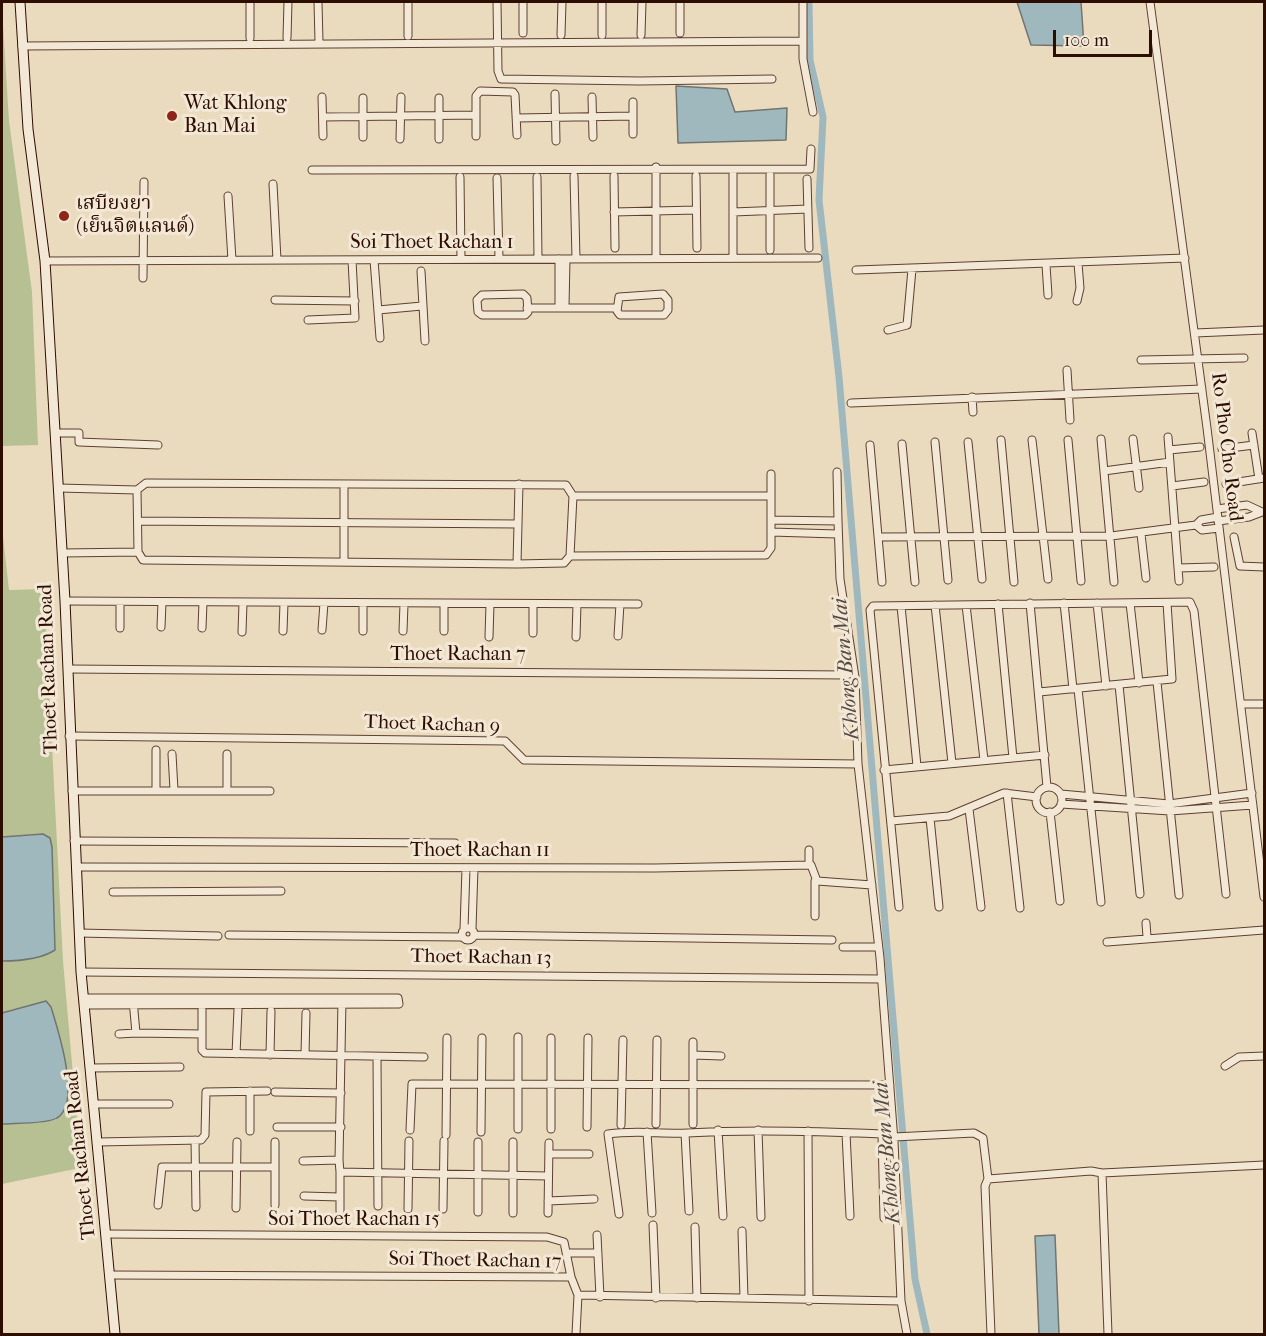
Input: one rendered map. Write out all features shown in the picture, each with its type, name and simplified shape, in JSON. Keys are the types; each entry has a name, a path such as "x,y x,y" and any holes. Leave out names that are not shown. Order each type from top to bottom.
{"street":[{"name":"Thoet Rachan Road","path":"20,2 28,129 45,261 56,434 81,972 115,1335"},
{"path":"250,2 250,38"},
{"path":"287,38 288,2"},
{"path":"318,2 320,42"},
{"path":"408,2 408,36"},
{"path":"497,2 500,91"},
{"path":"523,2 523,33"},
{"path":"561,35 562,2"},
{"path":"602,2 602,35"},
{"path":"641,34 642,2"},
{"path":"680,2 680,33"},
{"path":"803,2 802,40 813,112"},
{"name":"Ro Pho Cho Road","path":"1150,2 1195,333 1264,897"},
{"path":"22,46 802,40"},
{"path":"501,79 640,81 772,79"},
{"path":"476,136 477,93 500,91 515,94 516,135"},
{"path":"555,94 556,141"},
{"path":"322,97 323,136"},
{"path":"400,139 401,97"},
{"path":"592,97 593,137"},
{"path":"363,98 363,137"},
{"path":"439,139 440,98"},
{"path":"633,102 633,134"},
{"path":"323,117 475,115"},
{"path":"517,118 633,116"},
{"path":"312,170 656,167 810,169 811,149"},
{"path":"656,167 656,258"},
{"path":"733,174 733,258"},
{"path":"770,175 770,250"},
{"path":"574,176 576,259"},
{"path":"614,176 615,248"},
{"path":"696,176 697,248"},
{"path":"460,177 461,259"},
{"path":"537,177 538,259"},
{"path":"497,178 499,259"},
{"path":"807,178 809,248"},
{"path":"143,278 144,182"},
{"path":"273,184 277,260"},
{"path":"228,196 232,261"},
{"path":"733,212 808,209"},
{"path":"614,212 696,210"},
{"name":"Soi Thoet Rachan 1","path":"45,261 818,258"},
{"path":"856,270 1046,265 1185,258"},
{"path":"562,259 562,307"},
{"path":"308,320 356,318 352,260"},
{"path":"374,260 380,338"},
{"path":"1077,301 1080,288 1078,263"},
{"path":"1046,265 1048,295"},
{"path":"888,330 907,325 912,269"},
{"path":"421,271 425,341"},
{"path":"523,294 527,308 525,315 482,315 478,312 477,300 482,295 523,294"},
{"path":"663,294 668,300 668,310 664,315 620,315 617,308 619,297 624,296 663,294"},
{"path":"275,300 355,301"},
{"path":"378,310 422,306"},
{"path":"527,308 617,308"},
{"path":"1195,333 1264,330"},
{"path":"1141,360 1244,358"},
{"path":"1067,370 1070,420"},
{"path":"851,403 1202,389"},
{"path":"972,397 972,412"},
{"path":"56,434 79,433 79,442 158,445"},
{"path":"1226,484 1262,478 1252,433"},
{"path":"1168,437 1179,581"},
{"path":"1133,439 1139,488"},
{"path":"1001,440 1014,582"},
{"path":"1032,440 1048,579"},
{"path":"1068,440 1081,581"},
{"path":"1101,440 1114,582"},
{"path":"935,442 948,580"},
{"path":"968,442 982,579"},
{"path":"902,444 915,582"},
{"path":"870,445 882,582"},
{"path":"1222,449 1254,445"},
{"path":"1169,450 1200,447"},
{"path":"1104,471 1170,462"},
{"path":"837,472 840,579 855,677 858,764 897,1137 901,1301 907,1335"},
{"path":"570,556 766,555 771,548 771,474"},
{"path":"1172,486 1204,482"},
{"path":"59,489 137,490 146,483 566,485 573,496 570,556 564,563 517,564 143,560 138,552 137,490"},
{"path":"344,484 344,562"},
{"path":"517,564 519,484"},
{"path":"573,496 771,496"},
{"path":"1218,519 1247,505 1263,512"},
{"path":"878,537 1111,536 1176,529 1196,525 1201,520 1249,517 1263,512"},
{"path":"1263,512 1264,521"},
{"path":"138,520 518,524"},
{"path":"771,520 838,521"},
{"path":"771,532 837,534"},
{"path":"1141,534 1146,578"},
{"path":"1234,537 1240,566 1264,567"},
{"path":"63,552 138,552"},
{"path":"1178,568 1214,567"},
{"path":"65,601 638,604"},
{"path":"120,602 120,628"},
{"path":"161,627 162,602"},
{"path":"202,628 203,602"},
{"path":"899,907 870,610 873,606 1190,602 1194,606 1226,894"},
{"path":"242,632 243,603"},
{"path":"283,631 284,603"},
{"path":"322,630 324,603"},
{"path":"363,603 363,631"},
{"path":"1030,603 1047,787"},
{"path":"1064,603 1092,802 1101,902"},
{"path":"1097,603 1106,686"},
{"path":"1130,603 1139,683"},
{"path":"1039,692 1157,682 1173,678 1167,603"},
{"path":"403,631 404,604"},
{"path":"444,604 444,631"},
{"path":"489,636 490,604"},
{"path":"533,604 533,633"},
{"path":"576,637 577,604"},
{"path":"618,636 620,604"},
{"path":"966,604 984,760"},
{"path":"998,604 1013,758"},
{"path":"935,605 952,763"},
{"path":"901,606 918,766"},
{"name":"Thoet Rachan 7","path":"68,669 847,675"},
{"path":"1157,682 1179,895"},
{"path":"1119,685 1140,894"},
{"path":"1241,704 1264,704"},
{"name":"Thoet Rachan 9","path":"69,736 505,741 524,760 858,764"},
{"path":"156,750 156,790"},
{"path":"172,754 174,790"},
{"path":"227,790 228,754"},
{"path":"884,770 1045,754"},
{"path":"1061,794 1061,804 1057,810 1050,812 1040,808 1037,797 1041,790 1047,787 1054,788 1061,794 1092,802"},
{"path":"72,791 270,791"},
{"path":"891,820 930,819 969,809 992,797 1007,793 1037,797"},
{"path":"1007,793 1020,908"},
{"path":"1170,808 1252,793"},
{"path":"1061,804 1092,802 1170,808 1253,805"},
{"path":"969,809 981,907"},
{"path":"1050,812 1060,901"},
{"path":"930,819 939,907"},
{"path":"74,841 455,843"},
{"path":"809,850 809,866 814,868 815,881 814,916"},
{"name":"Thoet Rachan 11","path":"76,867 809,866"},
{"path":"468,933 470,868"},
{"path":"815,881 872,885"},
{"path":"113,892 280,891"},
{"path":"1146,923 1147,938"},
{"path":"1107,942 1264,930"},
{"path":"79,933 218,936"},
{"path":"229,935 468,933 832,940"},
{"path":"843,947 878,946"},
{"name":"Thoet Rachan 13","path":"81,972 881,979"},
{"path":"84,1001 399,999 398,1005 342,1001"},
{"path":"134,1001 136,1033"},
{"path":"340,1210 342,1001"},
{"path":"202,1010 202,1050 205,1053 424,1058"},
{"path":"236,1054 238,1010"},
{"path":"270,1055 271,1011"},
{"path":"305,1056 306,1013"},
{"path":"119,1034 202,1034"},
{"path":"518,1037 518,1129"},
{"path":"443,1209 447,1038"},
{"path":"482,1038 482,1132"},
{"path":"551,1038 551,1129"},
{"path":"587,1127 588,1038"},
{"path":"621,1125 623,1040"},
{"path":"656,1124 657,1040"},
{"path":"693,1042 693,1124"},
{"path":"693,1055 721,1056"},
{"path":"1225,1066 1239,1057 1264,1056"},
{"path":"377,1057 378,1206"},
{"path":"90,1068 180,1067"},
{"path":"410,1130 412,1084 890,1085"},
{"path":"250,1091 250,1131"},
{"path":"98,1142 201,1140 205,1135 206,1092 267,1091"},
{"path":"275,1092 341,1093"},
{"path":"94,1104 169,1104"},
{"path":"277,1128 341,1127"},
{"path":"718,1130 723,1216"},
{"path":"758,1130 761,1216"},
{"path":"619,1214 608,1134 758,1130 882,1134 884,1218"},
{"path":"808,1131 809,1301"},
{"path":"647,1132 652,1213"},
{"path":"846,1132 850,1216"},
{"path":"685,1133 689,1211"},
{"path":"897,1137 980,1134 983,1138 988,1179 984,1186 991,1335"},
{"path":"195,1140 196,1207"},
{"path":"408,1209 409,1141"},
{"path":"236,1208 237,1142"},
{"path":"275,1142 275,1205"},
{"path":"478,1142 478,1212"},
{"path":"513,1142 513,1213"},
{"path":"548,1213 549,1143"},
{"path":"549,1154 589,1154"},
{"path":"303,1161 339,1160"},
{"path":"988,1179 1090,1171 1102,1173 1264,1165"},
{"path":"158,1205 162,1167 275,1167"},
{"path":"340,1172 549,1176"},
{"path":"1102,1173 1108,1335"},
{"path":"304,1196 340,1197"},
{"path":"549,1201 594,1200"},
{"path":"653,1226 656,1298"},
{"path":"695,1227 697,1298"},
{"path":"742,1232 744,1298"},
{"name":"Soi Thoet Rachan 15","path":"107,1234 547,1237 564,1242 567,1253"},
{"path":"597,1234 600,1297"},
{"path":"571,1277 567,1253 598,1253"},
{"name":"Soi Thoet Rachan 17","path":"110,1275 571,1277 578,1295 600,1297 901,1301"},
{"path":"576,1335 578,1295"}],"green space":[{"path":"2,8 9,121 32,292 38,445 2,446"},
{"path":"2,527 9,590 44,589 63,961 77,1120 75,1169 2,1184 2,1124 56,1120 45,1002 2,1013 2,960 43,834 2,837"}],"water":[{"path":"1017,2 1081,2 1084,46 1031,45"},
{"path":"676,86 727,89 735,112 787,108 786,140 678,143"},
{"path":"43,834 50,838 52,847 55,950 30,959 2,961 2,837"},
{"path":"46,1001 51,1007 66,1066 68,1098 64,1110 53,1120 2,1124 2,1013"},
{"path":"1055,1235 1059,1334 1039,1334 1035,1236"}],"waterway":[{"name":"Khlong Ban Mai","path":"809,2 810,60 823,117 819,200 839,377 915,1279 927,1334"}],"place":[{"name":"Wat Khlong Ban Mai","path":"172,116"},
{"name":"เสบียงยา (เย็นจิตแลนด์)","path":"64,216"}]}
